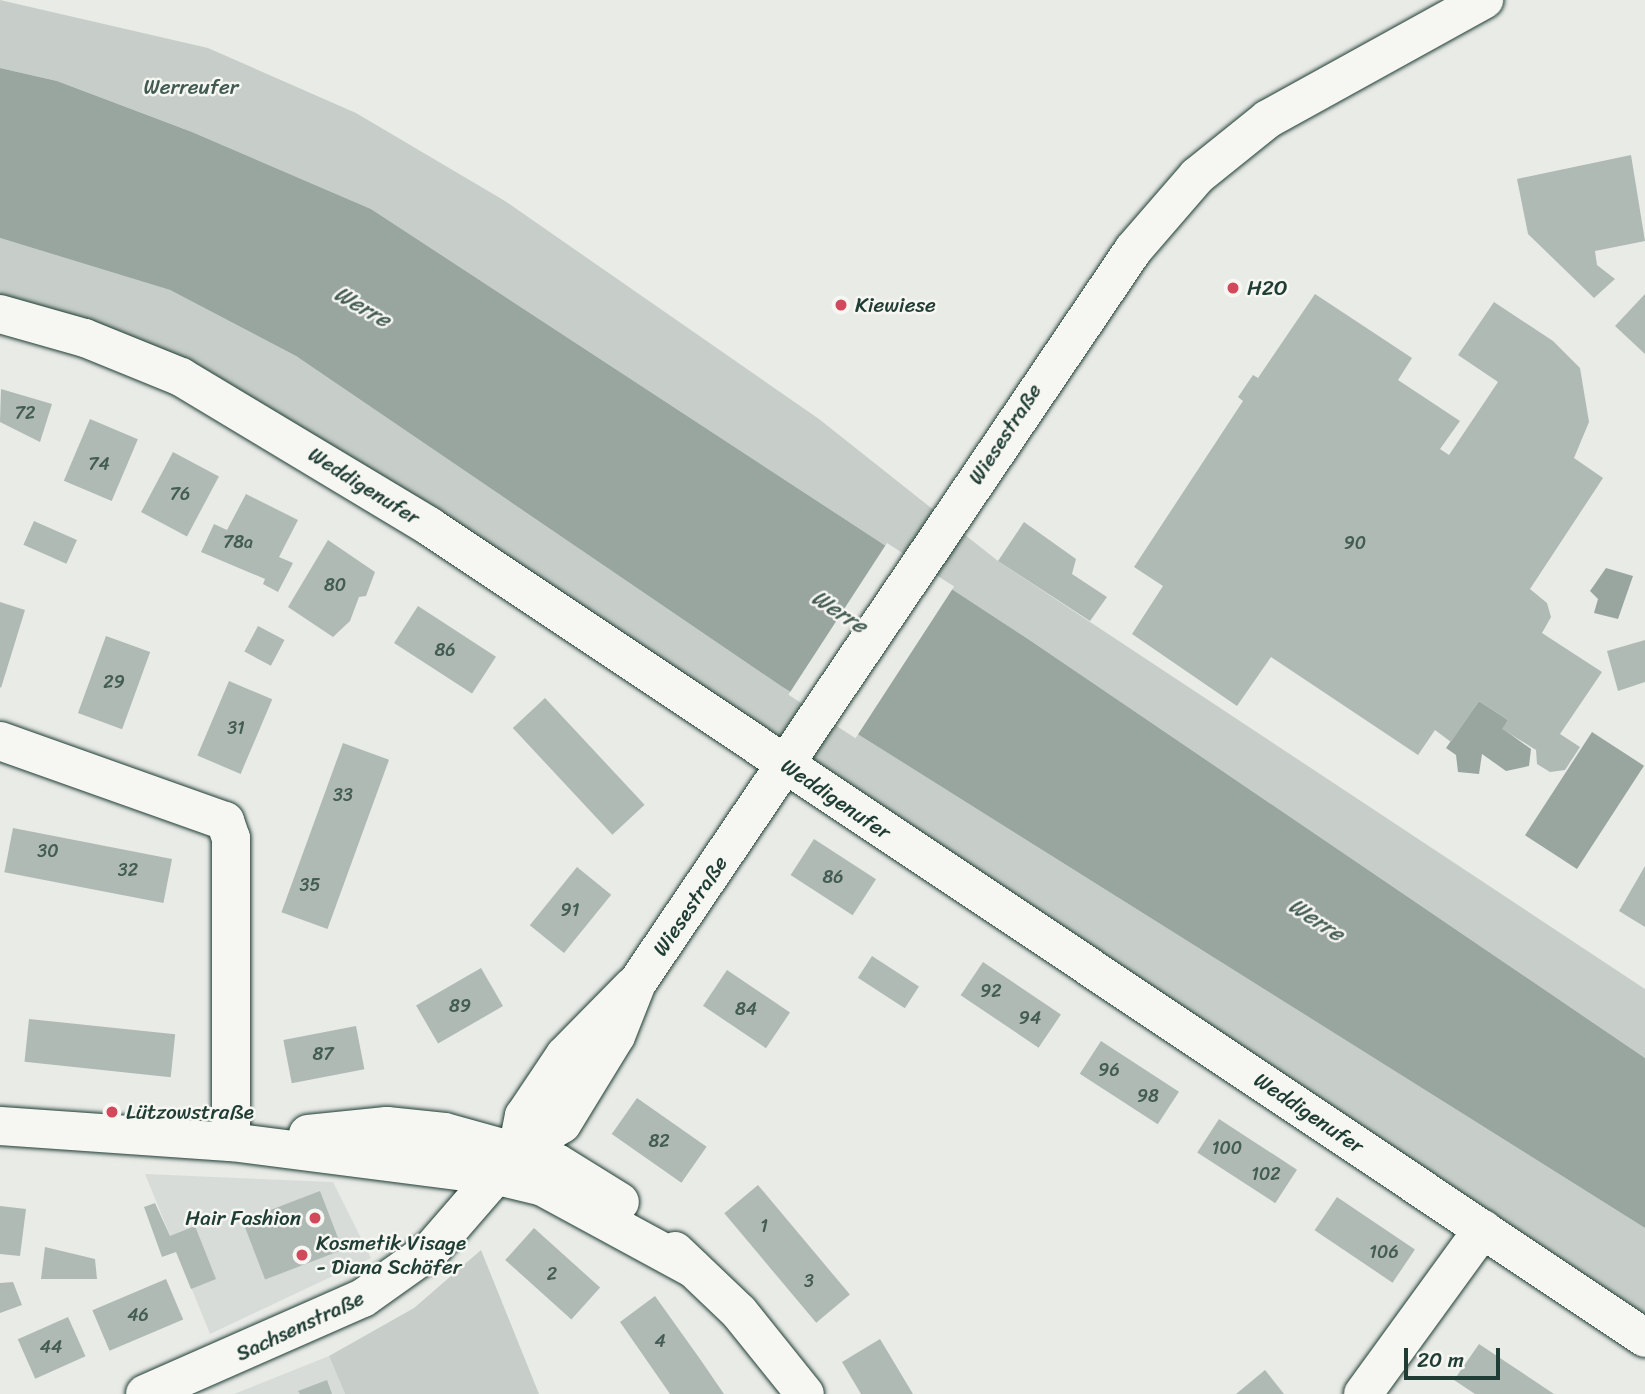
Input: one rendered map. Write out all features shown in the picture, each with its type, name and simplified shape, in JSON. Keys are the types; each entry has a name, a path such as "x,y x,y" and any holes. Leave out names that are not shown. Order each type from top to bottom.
{"street":[{"name":"Wiesestraße","path":"508,1163 524,1116 565,1055 637,983 794,752 1087,309 1197,176 1268,119 1484,0"},
{"name":"Weddigenufer","path":"0,314 120,351 226,402 794,752 1483,1229 1645,1338"},
{"path":"0,741 225,821 231,838 231,1142"},
{"path":"0,1126 231,1142 387,1126 445,1132 508,1163 543,1187 692,1268 739,1312 806,1394"},
{"name":"Sachsenstraße","path":"145,1394 363,1298 432,1249 508,1163"},
{"path":"1363,1394 1483,1229"}],"shaded area":[{"path":"145,1174 333,1182 371,1258 210,1334"},
{"path":"329,1356 345,1394 234,1394"}],"green space":[{"name":"Werreufer","path":"0,0 208,48 356,113 505,201 819,419 998,561 1645,989 1645,1058 1028,639 371,209 192,132 57,81 0,68"},
{"path":"0,238 170,290 296,356 781,686 1645,1228 1645,1324 427,515 0,306"},
{"path":"481,1250 539,1394 345,1394 329,1356 414,1308"}],"water":[{"name":"Werre","path":"0,68 57,81 192,132 371,209 1028,639 1645,1058 1645,1228 781,686 296,356 170,290 0,238"},
{"path":"1606,568 1633,576 1618,619 1594,613 1598,599 1590,591"},
{"path":"1479,701 1508,720 1503,729 1531,749 1529,766 1506,771 1482,754 1479,774 1458,772 1456,755 1446,748"},
{"path":"1592,732 1644,766 1577,869 1525,835"}],"pier":[{"path":"887,543 954,587 856,738 788,695"}],"building":[{"path":"1631,155 1645,241 1595,251 1597,265 1615,279 1594,298 1528,234 1517,179"},
{"path":"1315,294 1412,358 1398,380 1460,421 1440,449 1449,455 1498,382 1458,355 1494,302 1553,341 1580,368 1589,422 1574,458 1603,478 1530,589 1547,603 1551,617 1542,633 1602,672 1560,734 1580,747 1565,770 1550,772 1537,764 1536,750 1502,729 1508,720 1479,701 1451,742 1435,730 1418,755 1271,657 1237,706 1132,634 1163,586 1134,567 1243,401 1238,397 1253,375 1258,378"},
{"path":"1645,294 1645,354 1615,326"},
{"path":"1,389 52,404 40,442 0,422"},
{"path":"90,419 138,439 112,501 64,481"},
{"path":"173,452 219,476 187,536 141,512"},
{"path":"246,494 298,520 279,557 293,563 278,592 263,584 265,579 201,552 214,524 227,530"},
{"path":"34,521 77,540 66,564 23,545"},
{"path":"1024,522 1076,559 1072,574 1107,597 1090,621 998,561"},
{"path":"328,540 375,572 366,596 359,597 350,621 333,637 288,607"},
{"path":"0,602 25,610 1,688 0,687"},
{"path":"418,606 496,657 472,694 394,643"},
{"path":"258,626 284,640 271,666 244,652"},
{"path":"106,636 150,652 122,729 78,713"},
{"path":"1645,640 1645,682 1618,691 1607,651"},
{"path":"229,681 272,699 241,774 197,756"},
{"path":"545,698 645,805 612,835 513,728"},
{"path":"343,743 389,760 327,929 281,912"},
{"path":"13,828 172,859 163,903 4,872"},
{"path":"814,839 876,879 853,915 791,875"},
{"path":"1645,866 1645,927 1619,911"},
{"path":"577,867 611,895 564,953 530,925"},
{"path":"872,956 919,986 905,1008 858,978"},
{"path":"983,962 1061,1015 1039,1048 961,995"},
{"path":"481,968 503,1006 438,1044 416,1006"},
{"path":"727,970 790,1012 766,1048 703,1006"},
{"path":"29,1019 175,1034 171,1077 25,1062"},
{"path":"356,1026 364,1069 292,1083 283,1040"},
{"path":"1101,1041 1179,1092 1158,1124 1080,1074"},
{"path":"637,1098 707,1147 681,1183 612,1134"},
{"path":"1219,1119 1297,1170 1275,1203 1197,1153"},
{"path":"758,1185 850,1295 816,1323 724,1213"},
{"path":"320,1191 343,1250 265,1280 243,1221"},
{"path":"1337,1197 1415,1250 1393,1283 1315,1230"},
{"path":"155,1203 170,1236 195,1226 216,1279 191,1289 176,1252 162,1257 144,1207"},
{"path":"0,1206 26,1209 20,1256 0,1254"},
{"path":"534,1228 600,1288 571,1320 505,1260"},
{"path":"45,1247 95,1259 97,1279 41,1279"},
{"path":"166,1279 183,1320 110,1351 92,1310"},
{"path":"13,1282 22,1305 0,1313 0,1283"},
{"path":"655,1296 724,1394 670,1394 620,1322"},
{"path":"68,1317 85,1356 35,1379 18,1339"},
{"path":"880,1339 913,1394 861,1394 842,1362"},
{"path":"1479,1344 1554,1394 1475,1394 1454,1380"},
{"path":"1265,1370 1284,1394 1236,1394"},
{"path":"327,1380 332,1394 300,1394 298,1391"}],"place":[{"name":"H2O","path":"1233,288"},
{"name":"Kiewiese","path":"841,305"},
{"name":"Lützowstraße","path":"112,1112"},
{"name":"Hair Fashion","path":"315,1218"},
{"name":"Kosmetik Visage - Diana Schäfer","path":"302,1255"}]}
